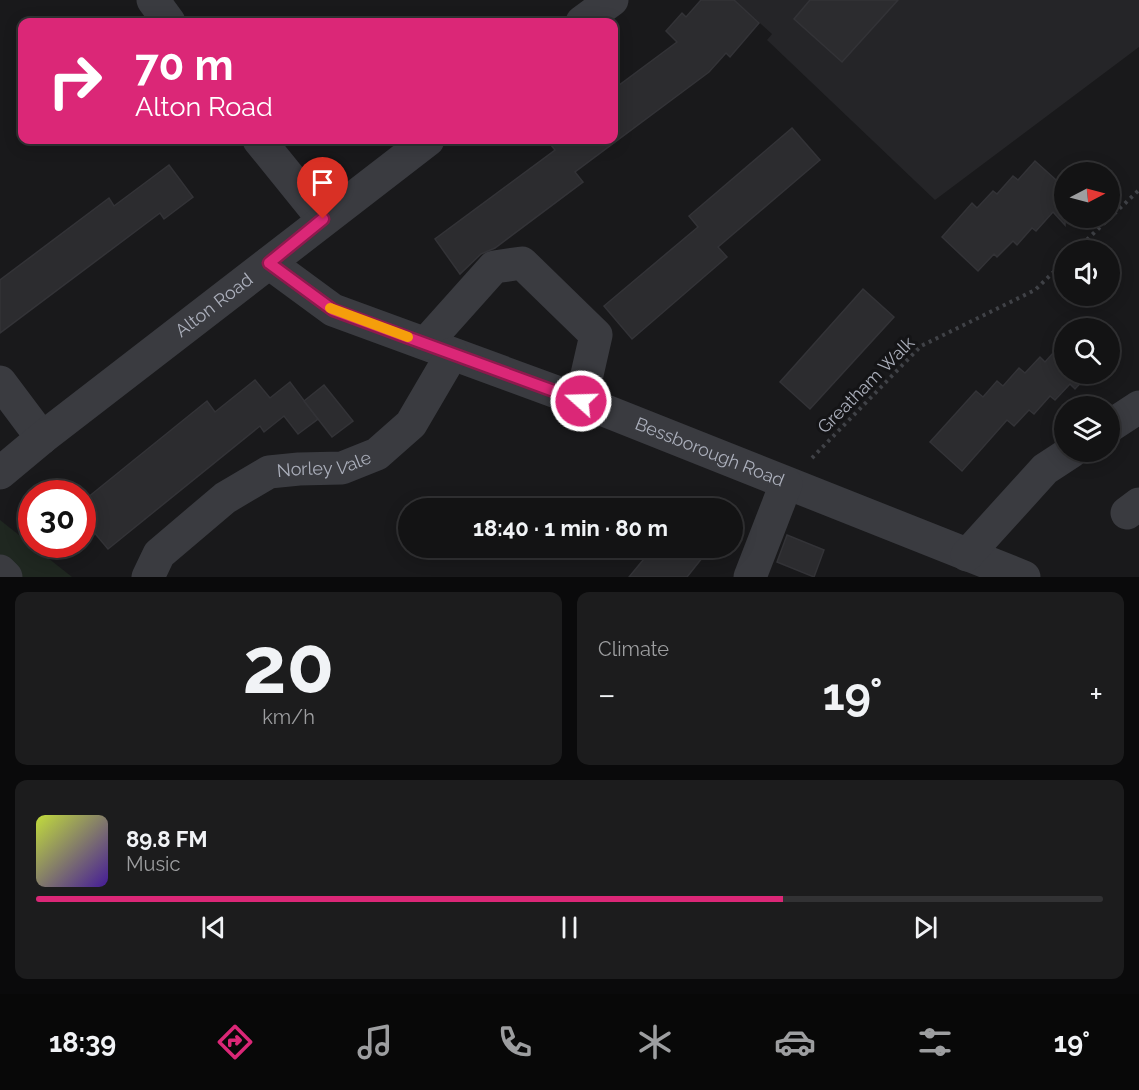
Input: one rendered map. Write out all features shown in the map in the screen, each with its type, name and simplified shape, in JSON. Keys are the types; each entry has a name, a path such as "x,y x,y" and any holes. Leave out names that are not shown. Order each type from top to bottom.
{"street":[{"path":"153,0 166,18"},
{"path":"587,18 612,0"},
{"path":"262,144 323,219"},
{"name":"Alton Road","path":"0,473 323,219 423,144"},
{"name":"Bessborough Road","path":"269,263 333,310 581,401 1023,577"},
{"name":"Norley Vale","path":"148,577 159,554 225,498 269,472 342,468 377,454 411,424 439,348 494,267 522,263 596,334 581,401"},
{"path":"0,382 42,438"},
{"path":"1120,419 1139,407"},
{"path":"967,555 1045,469 1056,462"},
{"path":"750,577 786,484"},
{"path":"0,570 6,577"}],"path":[{"path":"1086,240 1139,190"},
{"name":"Greatham Walk","path":"786,484 921,346 1035,290 1054,272"}],"shaded area":[{"path":"734,0 1139,0 1139,47 935,200 767,40 772,34"},
{"path":"0,520 18,534 18,558 48,558 72,577 0,577"}],"building":[{"path":"701,0 734,0 759,23 730,57 726,53 709,72 618,140 618,86 677,42 666,31 682,13 686,17"},
{"path":"810,0 898,0 842,62 794,19"},
{"path":"792,128 820,160 718,247 727,257 632,339 604,306 698,227 689,216"},
{"path":"550,144 613,144 575,172 583,182 495,248 481,254 460,274 435,239 555,150"},
{"path":"1035,161 1054,178 1054,213 1036,231 1032,228 1017,245 1013,241 997,257 994,254 978,271 942,237 972,203 977,208 993,191 997,194 1013,176 1018,180"},
{"path":"169,165 193,197 164,219 160,213 0,333 0,280 109,198 114,206"},
{"path":"863,289 894,317 810,409 780,382"},
{"path":"1054,352 1054,384 1070,384 1059,396 1054,396 1054,399 1050,396 1034,414 1029,410 1014,426 1007,420 962,471 930,442 976,391 983,397 997,381 1003,386 1019,368 1025,373 1040,357 1045,362"},
{"path":"255,380 270,398 290,382 318,419 298,434 284,416 264,432 260,426 108,549 96,535 96,491 207,401 215,412"},
{"path":"1070,384 1080,384 1075,389"},
{"path":"324,385 353,421 332,437 304,401"},
{"path":"787,535 824,550 814,577 777,562"},
{"path":"645,558 702,558 687,577 629,577"}],"slow traffic":[{"path":"330,308 408,337"}],"route":[{"path":"323,219 269,263 333,310 581,401"}]}
